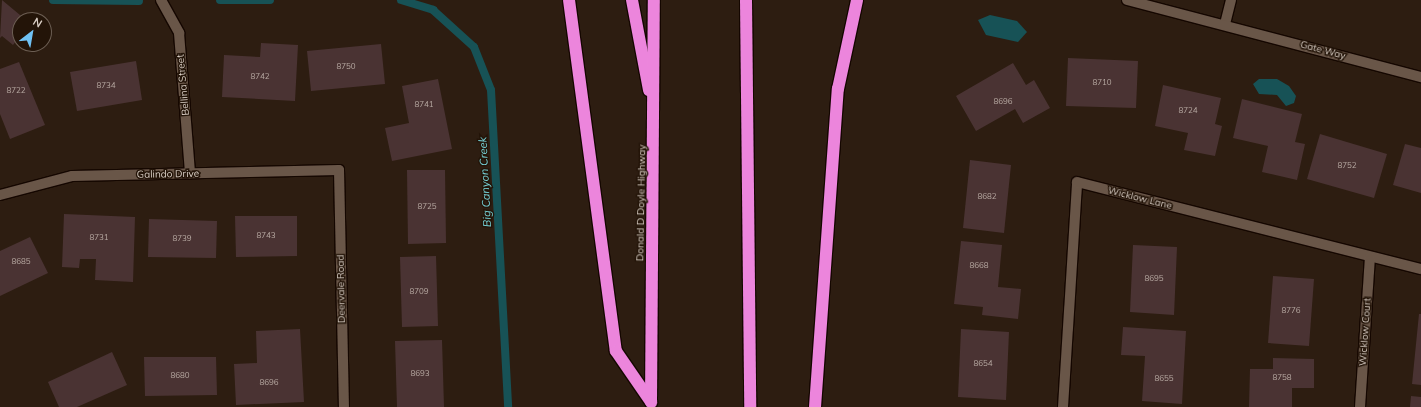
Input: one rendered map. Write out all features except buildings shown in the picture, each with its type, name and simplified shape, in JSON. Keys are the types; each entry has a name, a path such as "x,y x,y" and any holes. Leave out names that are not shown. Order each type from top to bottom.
{"highway":[{"path":"570,0 616,351 651,404"},
{"path":"632,0 655,115"},
{"name":"Donald D Doyle Highway","path":"651,404 655,115 654,0"},
{"path":"746,0 750,407"},
{"path":"815,407 838,89 857,0"}],"street":[{"name":"Bellina Street","path":"161,0 178,33 190,174"},
{"name":"Gate Way","path":"1127,0 1225,24 1421,77"},
{"path":"1225,24 1231,0"},
{"name":"Galindo Drive","path":"0,195 72,176 339,170"},
{"name":"Deervale Road","path":"339,170 344,407"},
{"name":"Wicklow Lane","path":"1062,407 1078,182 1421,269"},
{"name":"Wicklow Court","path":"1360,407 1370,257"}],"water":[{"path":"990,15 1017,21 1027,32 1018,42 986,35 978,20"},
{"path":"1259,79 1277,79 1289,86 1296,96 1294,103 1286,106 1277,95 1259,94 1253,84"}],"waterway":[{"name":"Big Canyon Creek","path":"53,0 139,1"},
{"name":"Big Canyon Creek","path":"220,0 270,0"},
{"name":"Big Canyon Creek","path":"401,0 433,10 474,47 491,90 508,407"}]}
